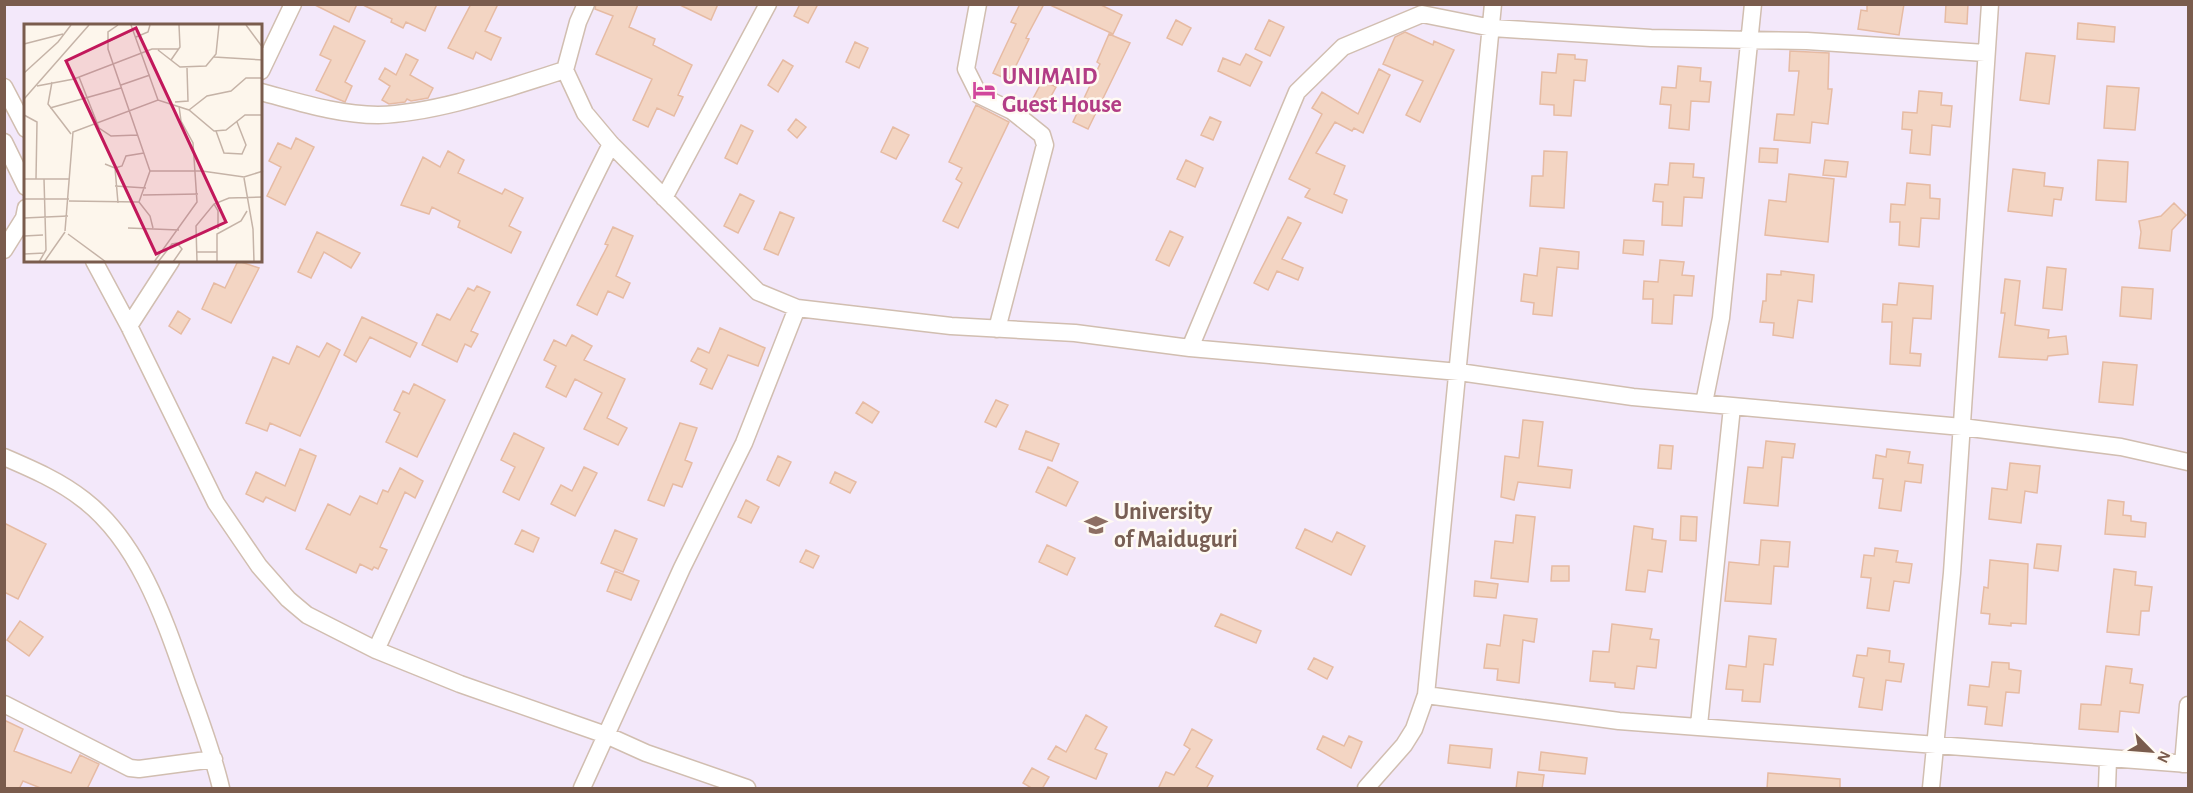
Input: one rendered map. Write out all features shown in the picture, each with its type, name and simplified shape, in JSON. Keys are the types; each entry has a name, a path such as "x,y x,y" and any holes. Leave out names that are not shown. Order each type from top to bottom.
{"street":[{"path":"262,69 293,4"},
{"path":"586,4 578,22 565,70 585,113 611,144 758,292 797,308 998,329 1075,333 1190,348 1459,372 1567,389 1704,404 1848,415 1962,427 2121,447 2188,462"},
{"path":"664,198 768,4"},
{"path":"978,4 966,69 979,95 1012,111 1042,135 1045,145 998,329"},
{"path":"1366,789 1404,745 1414,729 1426,695 1493,4"},
{"path":"1704,404 1721,318 1746,91 1748,38 1753,4"},
{"path":"1931,789 1962,427 1990,4"},
{"path":"1190,348 1297,92 1343,46 1422,14 1492,28 1651,38 1748,38 1985,53"},
{"path":"262,92 328,111 377,115 413,111 488,94 565,70"},
{"path":"4,87 24,125"},
{"path":"4,142 24,183"},
{"path":"376,650 530,317 561,241 611,144"},
{"path":"4,250 24,218"},
{"path":"95,262 129,326 216,503 259,566 288,599 307,615 376,650 460,684 606,735 646,753 747,789"},
{"path":"129,326 170,262"},
{"path":"582,789 682,568 744,443 797,308"},
{"path":"1699,725 1732,407"},
{"path":"4,457 42,473 85,500 109,524 144,575 214,759 221,789"},
{"path":"1426,695 1619,721 1699,725 2108,760 2186,764 2188,705"},
{"path":"4,704 130,768 139,769 214,759"},
{"path":"2107,789 2108,760"}],"shaded area":[{"name":"University of Maiduguri","path":"5,5 2188,5 2188,788 5,788"}],"building":[{"path":"313,4 357,4 349,22"},
{"path":"361,4 437,4 425,31 406,22 403,28 391,22 392,19"},
{"path":"471,4 498,4 485,31 501,38 491,60 476,52 473,59 448,48"},
{"path":"596,4 638,4 629,27 655,39 653,45 692,65 678,95 683,97 674,116 657,108 648,127 633,120 652,79 596,54 613,16 595,9"},
{"path":"678,4 718,4 711,20"},
{"path":"800,4 818,4 808,23 794,16"},
{"path":"1020,4 1044,4 1026,38 1029,39 1009,80 993,73 1016,24 1011,22"},
{"path":"1048,4 1099,4 1122,15 1113,34"},
{"path":"1867,4 1904,4 1899,35 1858,29 1861,10 1867,11"},
{"path":"1946,4 1968,4 1967,24 1945,22"},
{"path":"1176,20 1191,28 1182,45 1167,38"},
{"path":"1269,20 1284,27 1270,56 1255,49"},
{"path":"2078,23 2115,27 2114,42 2077,39"},
{"path":"334,26 365,41 345,82 352,86 345,102 316,90 331,60 320,55"},
{"path":"1405,32 1433,45 1434,41 1454,50 1420,122 1406,115 1423,81 1383,64 1395,37"},
{"path":"1109,34 1130,43 1088,129 1073,122 1100,64 1097,62"},
{"path":"855,42 868,48 859,68 846,62"},
{"path":"1790,51 1829,53 1828,89 1832,89 1828,124 1812,122 1810,143 1774,140 1777,114 1794,115 1799,71 1789,71"},
{"path":"2026,53 2055,56 2049,104 2020,100"},
{"path":"406,54 418,60 410,75 433,88 428,98 411,101 407,99 405,102 389,104 382,100 390,86 379,79 385,68 396,75"},
{"path":"1246,54 1262,62 1250,86 1218,71 1223,58 1240,65"},
{"path":"1558,54 1575,55 1575,59 1587,60 1585,81 1574,80 1571,116 1554,115 1554,105 1540,104 1542,72 1556,73"},
{"path":"783,60 793,66 778,92 768,85"},
{"path":"1678,66 1701,68 1700,81 1711,82 1709,102 1691,101 1689,130 1669,128 1671,105 1660,104 1662,87 1676,88"},
{"path":"1379,69 1390,75 1363,133 1354,128 1352,131 1335,122 1316,153 1345,166 1334,194 1347,200 1342,213 1305,197 1310,189 1289,179 1322,114 1312,108 1322,92 1358,114"},
{"path":"1043,80 1056,87 1042,113 1029,106"},
{"path":"2107,86 2139,88 2135,130 2104,128"},
{"path":"1919,91 1942,93 1941,105 1952,106 1950,127 1932,125 1930,155 1910,153 1912,130 1902,129 1903,112 1917,113"},
{"path":"976,105 1009,122 958,228 943,221 962,183 956,179 962,168 949,162"},
{"path":"1210,117 1221,122 1213,140 1201,135"},
{"path":"796,119 806,127 797,138 788,130"},
{"path":"741,125 753,131 737,164 725,158"},
{"path":"893,127 909,135 896,159 881,152"},
{"path":"296,138 314,147 285,205 267,196 281,167 269,161 278,143 291,149"},
{"path":"1760,148 1778,149 1777,163 1759,162"},
{"path":"448,151 464,160 458,173 502,194 505,189 523,198 509,226 521,232 511,253 458,227 460,221 432,207 429,214 401,205 423,157 440,167"},
{"path":"1544,151 1567,152 1564,208 1530,206 1532,176 1543,176"},
{"path":"1186,160 1203,168 1195,187 1177,179"},
{"path":"1825,160 1848,162 1846,177 1823,175"},
{"path":"2098,160 2128,162 2126,202 2096,200"},
{"path":"1670,163 1694,164 1693,177 1704,178 1702,198 1684,197 1682,226 1662,225 1663,202 1653,201 1655,184 1668,185"},
{"path":"2013,169 2045,173 2044,186 2063,188 2061,200 2054,199 2052,216 2008,211"},
{"path":"1789,174 1834,179 1828,242 1765,235 1769,200 1786,202"},
{"path":"1907,183 1930,185 1930,198 1940,199 1939,219 1921,218 1919,247 1899,245 1900,222 1890,222 1891,204 1905,205"},
{"path":"740,194 754,201 738,233 724,226"},
{"path":"2174,203 2186,215 2172,230 2170,251 2139,248 2141,232 2139,221 2161,216"},
{"path":"780,212 794,218 778,255 764,249"},
{"path":"1288,217 1301,223 1282,259 1303,268 1298,280 1277,271 1268,290 1254,283"},
{"path":"613,227 633,236 616,276 630,283 623,298 608,291 597,315 577,305 608,245 605,244"},
{"path":"1170,231 1183,237 1169,266 1156,260"},
{"path":"317,232 360,253 351,268 324,252 311,278 298,272"},
{"path":"1624,240 1644,241 1643,255 1623,253"},
{"path":"1540,248 1579,252 1578,269 1557,267 1552,316 1533,314 1534,303 1521,301 1524,274 1537,276"},
{"path":"1660,260 1684,262 1682,275 1694,276 1692,296 1674,295 1672,324 1652,323 1653,299 1643,299 1644,281 1658,282"},
{"path":"238,262 259,268 231,323 202,309 214,283 225,288"},
{"path":"2047,267 2066,269 2062,310 2043,308"},
{"path":"1781,271 1814,275 1812,302 1798,300 1793,338 1773,335 1774,323 1760,322 1763,301 1766,301 1767,274 1781,275"},
{"path":"2005,279 2020,281 2015,325 2049,330 2048,338 2066,336 2068,354 2048,356 2047,360 1999,357 2005,313 2001,313"},
{"path":"1899,283 1933,286 1931,319 1913,318 1910,353 1921,354 1920,366 1890,364 1892,322 1882,322 1883,304 1897,305"},
{"path":"477,286 490,292 471,331 478,334 471,347 465,344 457,362 422,345 437,314 450,320 468,288 474,291"},
{"path":"2122,287 2153,289 2151,319 2120,316"},
{"path":"178,311 190,319 181,334 169,326"},
{"path":"362,317 417,343 410,357 370,337 356,362 344,355"},
{"path":"720,328 765,348 758,366 728,355 712,389 700,384 707,369 691,361 698,348 709,353"},
{"path":"572,335 592,346 584,360 625,379 607,418 627,428 618,445 584,429 602,393 575,379 566,397 546,387 556,366 544,360 554,340 566,346"},
{"path":"327,343 340,350 300,436 270,423 267,431 246,423 273,357 289,364 297,346 319,357"},
{"path":"2103,362 2137,365 2133,405 2099,402"},
{"path":"414,384 445,400 417,457 386,442 400,413 394,410 403,391 409,394"},
{"path":"996,400 1008,405 996,427 985,422"},
{"path":"863,402 879,412 872,423 856,413"},
{"path":"1523,420 1543,422 1538,466 1572,470 1570,488 1518,482 1514,500 1501,497 1505,456 1519,458"},
{"path":"680,423 697,428 685,460 692,463 682,487 673,484 664,506 648,500"},
{"path":"1026,431 1059,444 1052,461 1019,449"},
{"path":"514,433 544,448 519,500 503,492 515,467 501,460"},
{"path":"1766,441 1795,444 1793,458 1782,457 1778,506 1744,503 1748,467 1763,468"},
{"path":"1660,445 1673,446 1671,469 1658,468"},
{"path":"300,449 316,456 295,511 266,497 263,502 246,494 256,472 285,486"},
{"path":"1887,449 1910,452 1908,463 1923,465 1921,483 1905,481 1901,511 1879,508 1883,479 1873,478 1876,455 1886,457"},
{"path":"778,456 791,462 779,486 767,480"},
{"path":"2010,463 2040,466 2037,493 2025,491 2021,523 1989,519 1992,488 2007,490"},
{"path":"584,467 597,473 575,516 551,504 561,485 572,491"},
{"path":"1048,467 1078,482 1066,506 1036,492"},
{"path":"400,468 423,481 415,498 405,492 380,547 387,550 378,569 374,567 372,570 360,564 356,573 306,549 328,504 350,515 360,496 377,504 383,490 388,492"},
{"path":"835,472 856,482 850,493 830,483"},
{"path":"746,500 759,507 751,523 738,517"},
{"path":"2108,500 2124,502 2123,515 2131,516 2131,521 2146,523 2145,537 2105,534"},
{"path":"1516,515 1535,517 1528,582 1491,578 1495,541 1513,543"},
{"path":"1681,516 1697,517 1696,541 1680,540"},
{"path":"4,523 46,544 18,599 4,592"},
{"path":"1634,526 1653,529 1652,539 1666,541 1662,572 1648,570 1645,592 1626,590"},
{"path":"1305,529 1332,542 1337,532 1365,546 1351,575 1296,548"},
{"path":"522,530 539,538 533,552 515,544"},
{"path":"615,530 637,539 623,572 601,563"},
{"path":"1761,540 1790,542 1788,567 1774,566 1771,604 1725,601 1729,562 1759,565"},
{"path":"2037,544 2061,546 2058,571 2034,568"},
{"path":"1047,545 1075,558 1067,575 1039,562"},
{"path":"1875,548 1898,551 1896,562 1912,564 1909,583 1894,581 1889,611 1867,608 1871,578 1861,577 1864,555 1874,556"},
{"path":"806,550 819,556 813,568 800,562"},
{"path":"1990,560 2028,564 2026,624 2011,623 2011,626 1989,624 1990,614 1981,613 1984,587 1988,588"},
{"path":"1552,566 1569,566 1569,581 1551,581"},
{"path":"2114,569 2136,572 2135,585 2152,587 2149,611 2141,611 2139,635 2107,632"},
{"path":"615,571 639,581 631,600 607,591"},
{"path":"1475,581 1498,584 1496,598 1474,596"},
{"path":"1221,614 1261,631 1256,643 1215,626"},
{"path":"1504,615 1537,619 1534,642 1523,640 1519,683 1497,680 1498,669 1484,668 1487,644 1500,646"},
{"path":"20,621 43,637 29,656 7,640"},
{"path":"1612,624 1652,629 1650,639 1659,640 1656,668 1637,666 1634,689 1615,687 1615,683 1590,681 1593,651 1609,652"},
{"path":"1749,636 1776,639 1773,665 1764,664 1760,702 1742,701 1743,690 1726,689 1729,665 1746,667"},
{"path":"1868,648 1890,651 1889,662 1904,664 1901,682 1886,680 1882,710 1859,707 1864,678 1853,676 1857,655 1867,656"},
{"path":"1314,658 1333,667 1327,679 1308,669"},
{"path":"1992,662 2009,663 2009,669 2021,671 2019,693 2006,692 2002,726 1985,724 1987,707 1968,705 1970,685 1989,687"},
{"path":"2106,666 2132,669 2130,683 2143,685 2139,713 2120,711 2118,732 2079,729 2081,704 2101,705"},
{"path":"1086,715 1107,727 1095,749 1107,754 1096,779 1048,759 1056,746 1066,752"},
{"path":"4,720 23,729 14,751 71,773 80,755 99,764 87,789 43,789 23,781 19,789 4,789"},
{"path":"1192,729 1212,740 1196,767 1213,776 1206,789 1158,789 1166,772 1174,775 1190,749 1184,745"},
{"path":"1323,736 1344,746 1349,736 1362,742 1351,768 1317,749"},
{"path":"1450,745 1492,749 1490,768 1448,763"},
{"path":"1541,752 1587,758 1585,774 1539,770"},
{"path":"1032,768 1049,777 1042,789 1033,789 1023,783"},
{"path":"1518,772 1544,775 1542,789 1516,789"},
{"path":"1768,773 1840,779 1840,789 1767,789"}],"place":[{"name":"UNIMAID Guest House","path":"984,90"},
{"name":"University of Maiduguri","path":"1096,525"}]}
